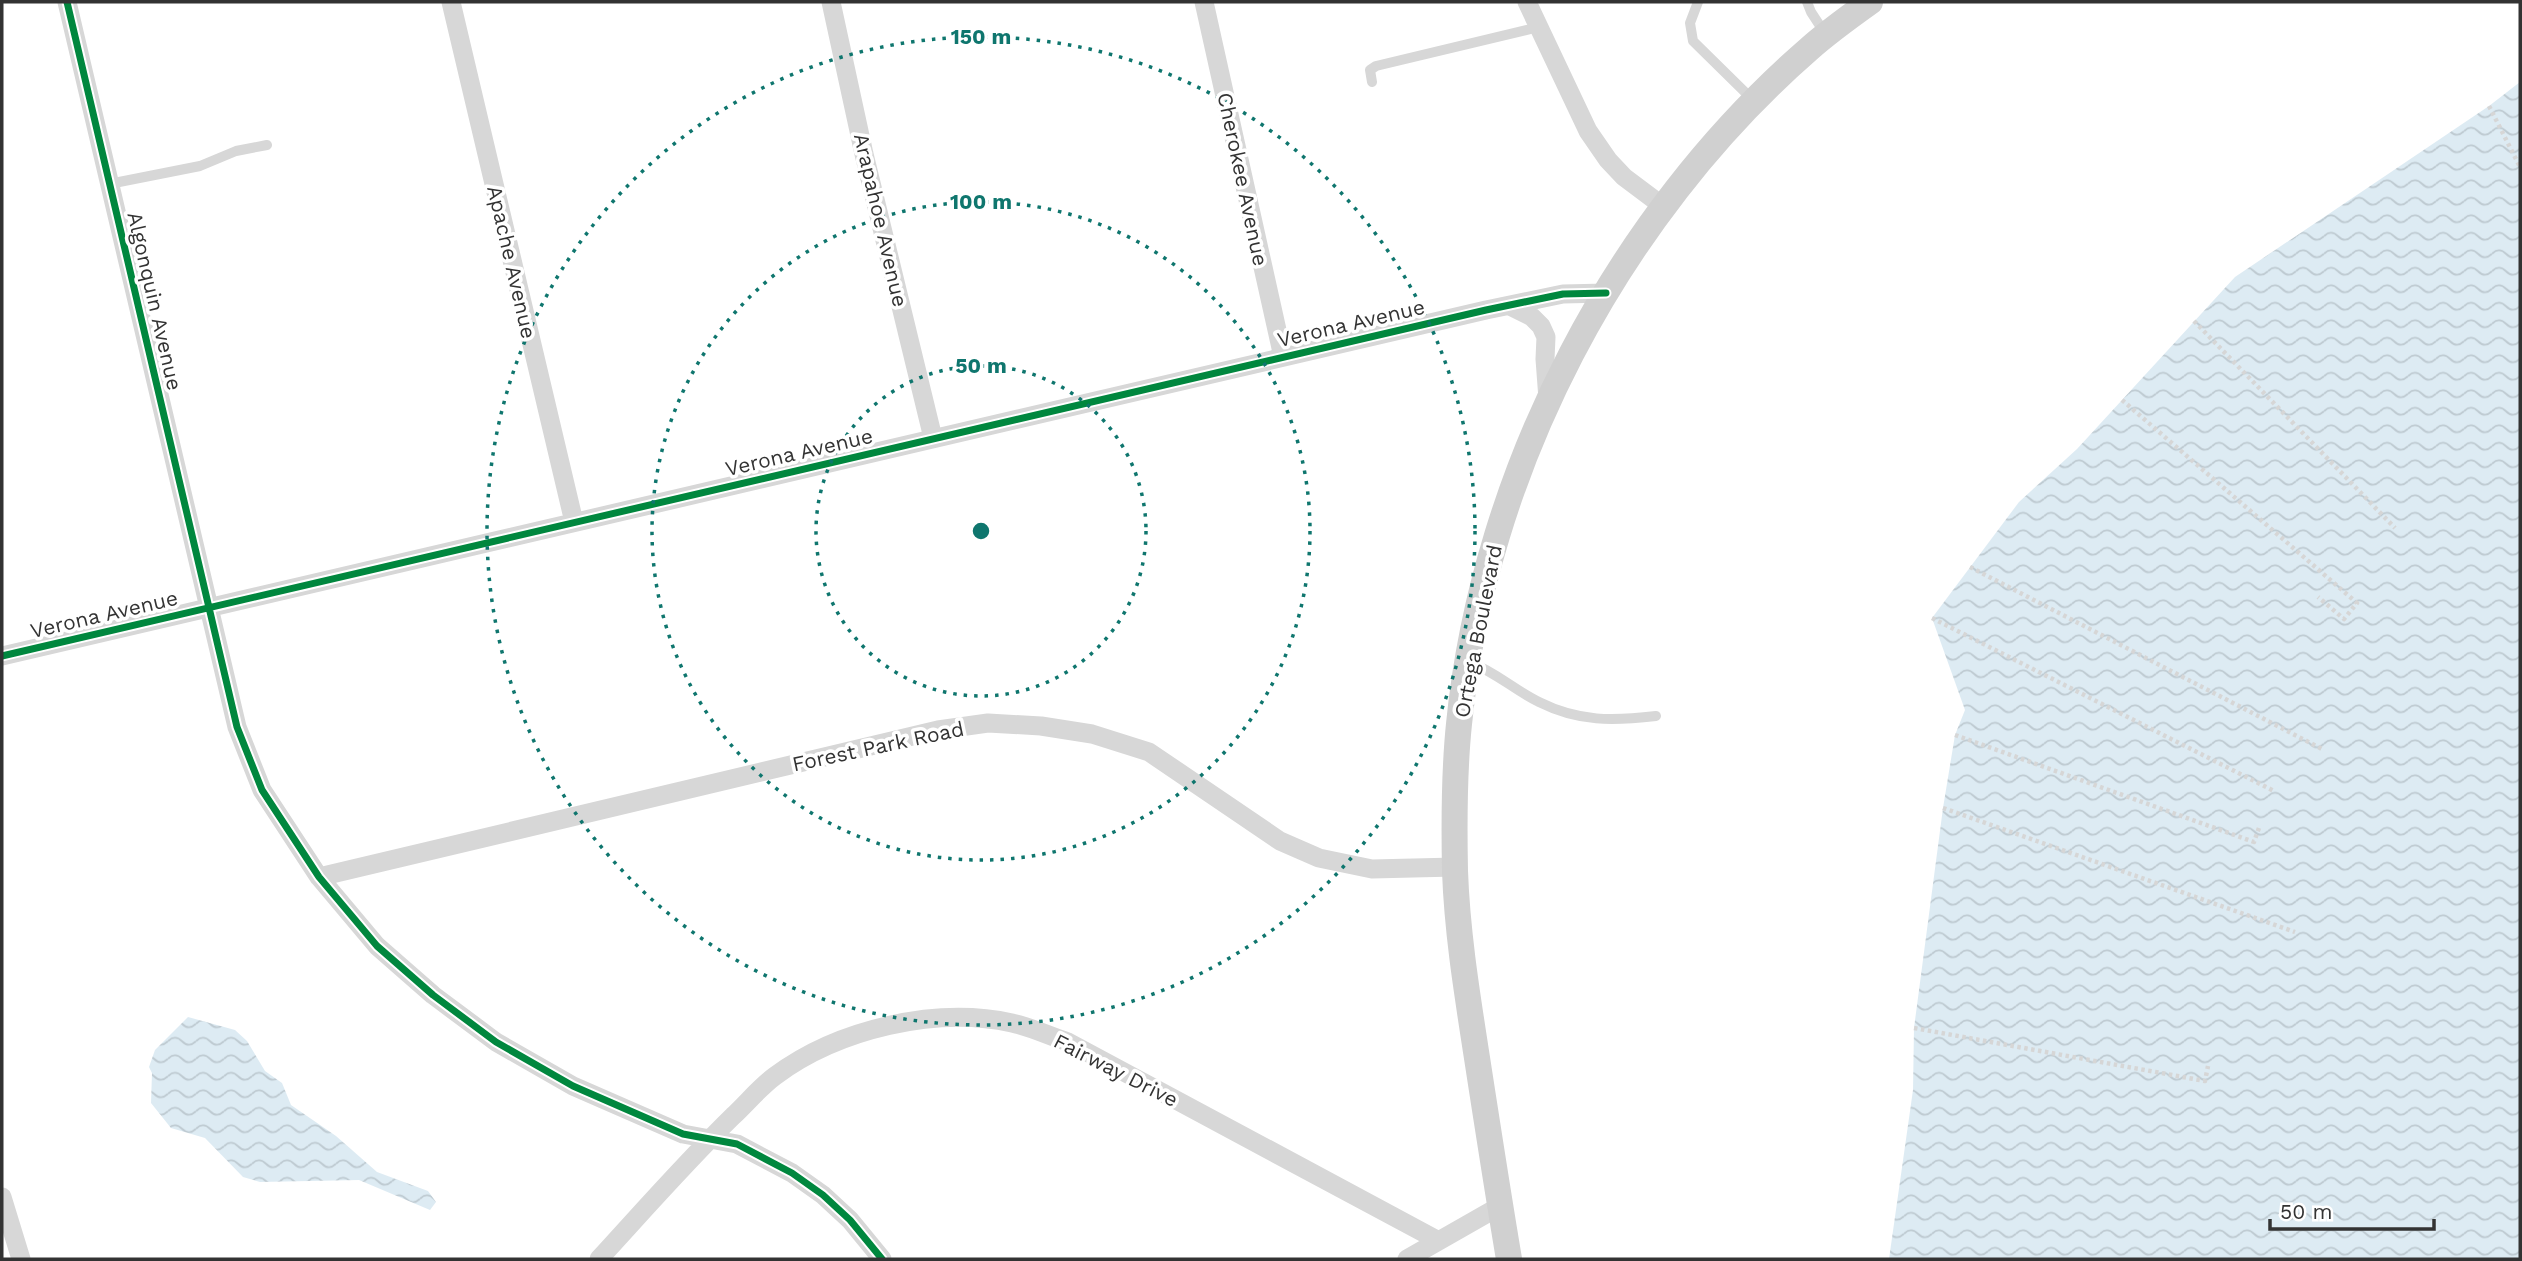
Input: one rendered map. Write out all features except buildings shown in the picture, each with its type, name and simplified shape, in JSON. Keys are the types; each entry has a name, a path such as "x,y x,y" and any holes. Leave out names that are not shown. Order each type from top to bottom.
{"main road":[{"name":"Ortega Boulevard","path":"1509,1259 1463,967 1455,867 1459,725 1481,594 1500,528 1548,400 1606,293 1664,207 1697,164 1754,101 1826,35 1870,2"}],"street":[{"name":"Algonquin Avenue","path":"66,2 237,727 262,790 286,831 319,877 377,946 433,995 496,1042 573,1086 683,1134 737,1144 792,1173 823,1195 850,1220 882,1259"},
{"name":"Apache Avenue","path":"451,2 574,523"},
{"name":"Arapahoe Avenue","path":"831,2 864,154 933,438"},
{"name":"Cherokee Avenue","path":"1204,2 1283,357"},
{"path":"1527,2 1588,131 1608,160 1624,177 1664,207"},
{"name":"Verona Avenue","path":"2,656 1283,357 1563,294 1606,293"},
{"path":"1510,306 1532,317 1541,326 1546,337 1548,400"},
{"name":"Forest Park Road","path":"319,877 939,730 988,723 1041,726 1092,734 1149,752 1280,841 1319,858 1372,869 1455,867"},
{"name":"Fairway Drive","path":"599,1259 710,1138 775,1076 814,1052 860,1033 905,1021 962,1018 1012,1023 1068,1042 1439,1241"},
{"path":"2,1197 21,1259"},
{"path":"1407,1259 1500,1206"}],"lane":[{"path":"1698,2 1690,23 1693,41 1754,101"},
{"path":"1807,2 1826,35"},
{"path":"1372,82 1370,70 1376,66 1540,27"},
{"path":"109,184 200,166 236,150 267,145"},
{"path":"1469,662 1490,670 1539,702 1579,717 1618,721 1656,716"}],"path":[{"path":"2489,106 2520,167"},
{"path":"2194,321 2395,528"},
{"path":"2122,400 2357,603 2344,618 2318,597"},
{"path":"1970,567 2322,749"},
{"path":"1932,618 2274,791"},
{"path":"1955,736 2254,842 2260,825"},
{"path":"1943,808 2295,932"},
{"path":"1914,1028 2206,1081 2208,1066"}],"water":[{"path":"2520,82 2520,1259 1889,1259 1913,1090 1914,1028 1943,808 1955,735 1965,710 1932,618 2019,502 2077,449 2235,277 2489,106"},
{"path":"188,1017 235,1030 247,1041 265,1071 282,1083 291,1105 336,1136 377,1172 428,1191 436,1202 430,1210 359,1180 260,1182 243,1177 205,1138 171,1128 151,1103 152,1073 149,1067 155,1050"}],"cycle path":[{"path":"67,2 237,727 262,790 319,877 377,946 433,995 496,1042 573,1086 683,1134 737,1144 792,1173 823,1195 850,1220 882,1259"},
{"path":"2,656 1486,310 1563,294 1606,293"}]}
